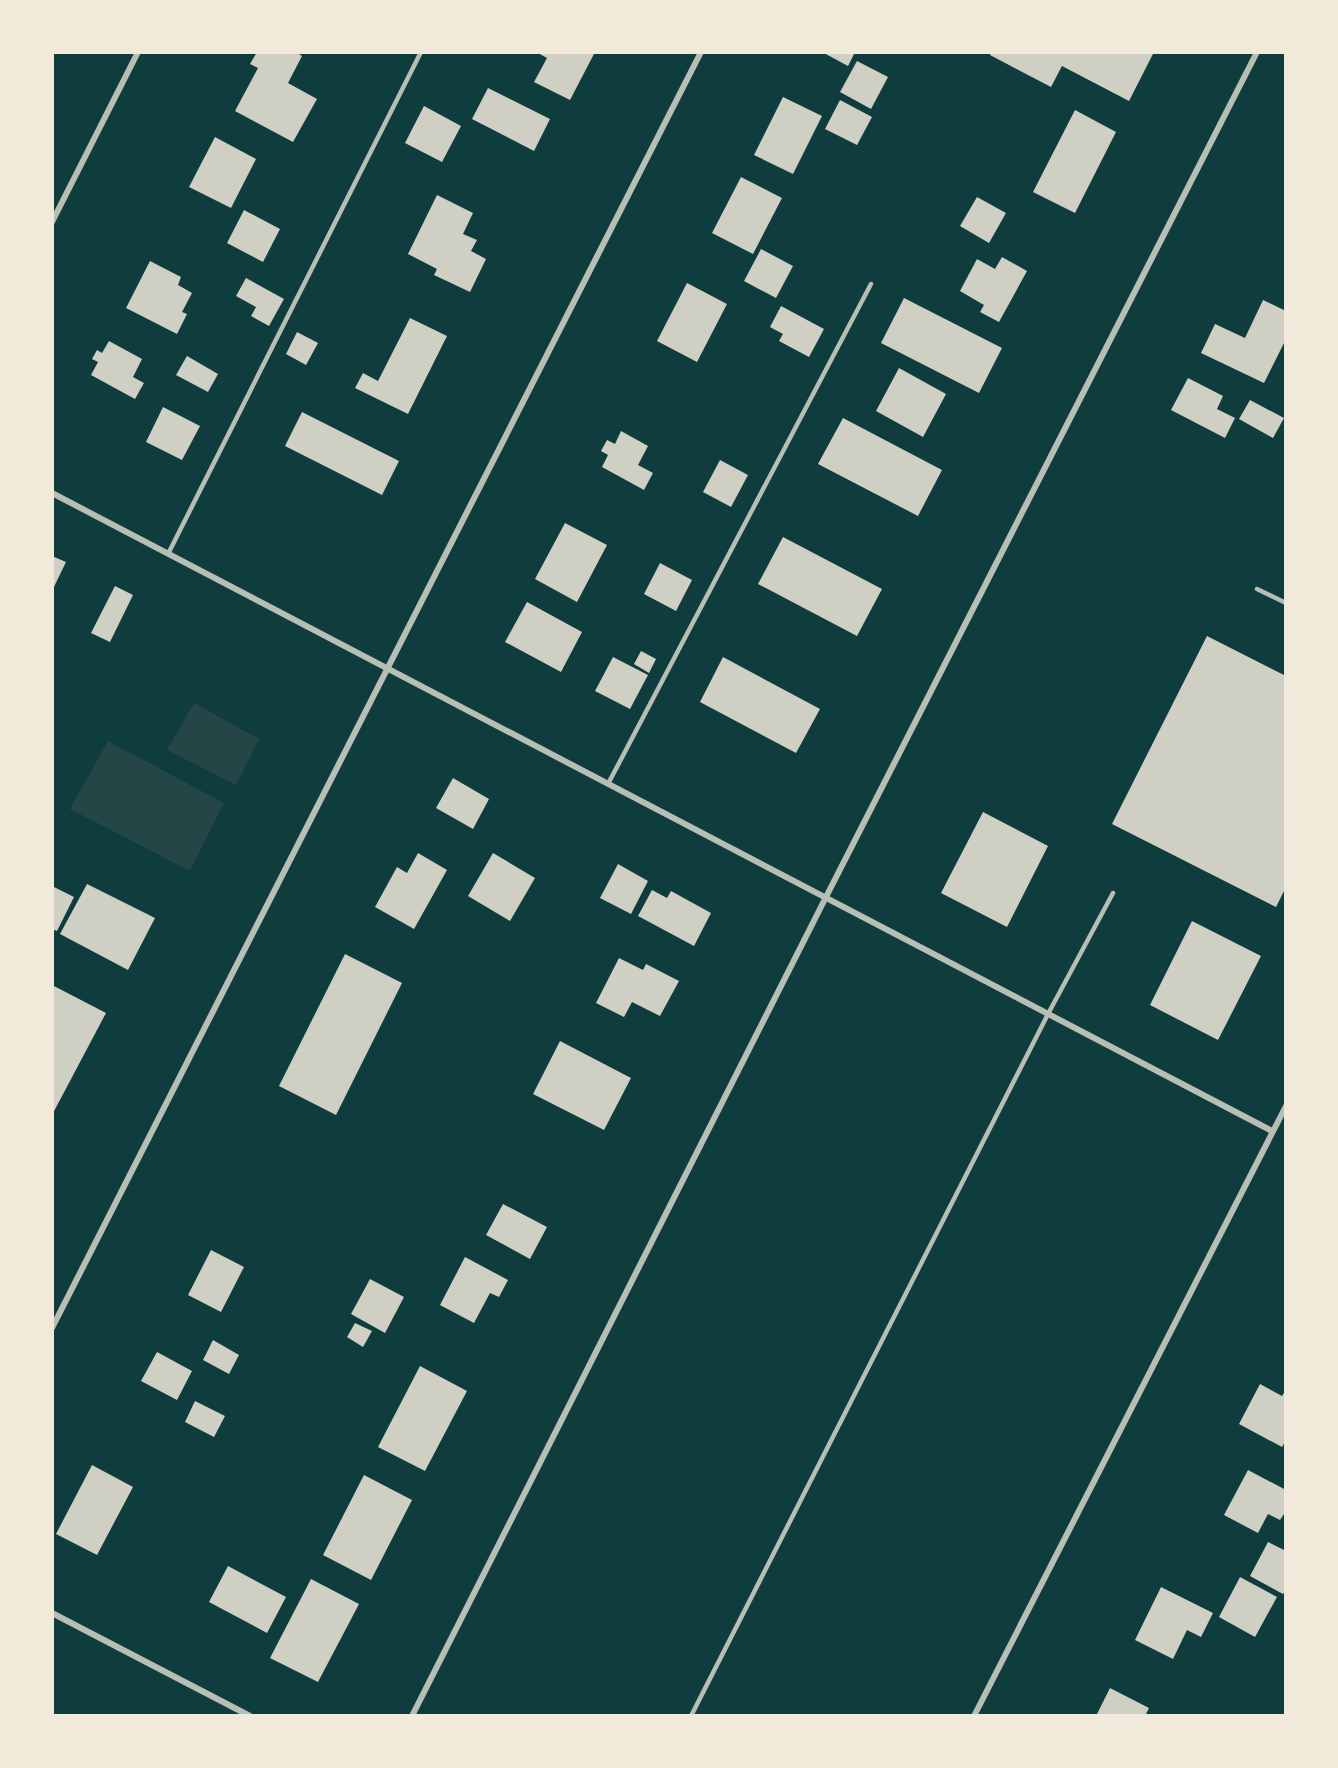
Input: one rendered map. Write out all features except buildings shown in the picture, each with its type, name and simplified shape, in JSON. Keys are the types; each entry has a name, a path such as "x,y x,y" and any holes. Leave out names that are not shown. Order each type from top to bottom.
{"street":[{"path":"52,222 138,52"},
{"path":"52,1328 701,52"},
{"path":"412,1716 1257,52"},
{"path":"52,493 1272,1131"},
{"path":"974,1716 1286,1106"},
{"path":"52,1613 250,1716"}],"lane":[{"path":"168,554 421,52"},
{"path":"608,784 871,284"},
{"path":"1257,589 1286,603"},
{"path":"691,1716 1048,1014 1113,894"}],"shaded area":[{"path":"194,703 259,739 236,785 167,750"},
{"path":"108,741 224,803 190,871 70,809"}]}
